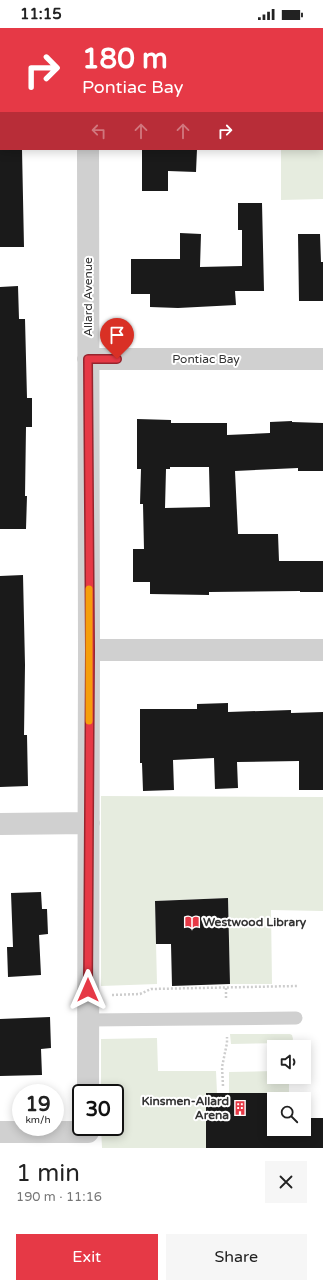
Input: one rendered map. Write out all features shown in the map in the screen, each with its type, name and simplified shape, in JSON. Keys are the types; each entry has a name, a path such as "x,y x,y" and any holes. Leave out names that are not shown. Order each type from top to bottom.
{"street":[{"name":"Allard Avenue","path":"88,150 90,650 88,1084"},
{"name":"Pontiac Bay","path":"88,359 323,359"},
{"path":"90,650 323,650"},
{"path":"0,824 89,823"},
{"path":"0,1132 72,1135"}],"lane":[{"path":"88,1020 296,1018"}],"path":[{"path":"111,995 140,994 151,989 297,986"}],"shaded area":[{"path":"281,150 323,150 323,199 281,200"},
{"path":"101,796 323,797 323,911 271,910 272,984 230,984 228,898 155,901 157,984 101,986"},
{"path":"230,1034 290,1034 292,1035 293,1039 267,1040 267,1043 231,1044"},
{"path":"157,1038 158,1071 216,1071 217,1093 206,1093 206,1148 102,1148 101,1136 124,1136 124,1084 101,1084 101,1039"},
{"path":"267,1071 267,1084 289,1084 289,1092 229,1093 229,1072"}],"building":[{"path":"0,150 22,150 24,247 0,247"},
{"path":"142,150 197,150 196,172 168,171 168,191 142,191"},
{"path":"238,203 262,203 264,291 235,291 236,305 178,308 150,307 150,294 131,294 131,259 180,259 180,233 201,234 200,267 242,266 242,230 238,230"},
{"path":"298,234 320,234 321,262 323,262 323,301 299,301"},
{"path":"18,286 19,319 25,319 27,398 32,398 32,427 26,427 26,529 0,529 0,287"},
{"path":"137,419 171,420 171,423 227,423 227,435 270,433 270,422 292,421 323,423 323,471 298,471 298,468 235,471 238,534 278,534 279,561 323,561 323,592 209,592 209,595 150,594 150,582 133,582 133,549 144,549 143,504 140,504 141,469 137,469","holes":["170,467 209,467 210,507 165,508 166,469 170,469"]},
{"path":"23,575 25,665 24,735 27,735 28,786 0,787 0,576"},
{"path":"228,703 228,712 291,710 291,713 323,712 323,790 299,790 299,761 237,762 238,788 215,789 214,758 173,760 174,790 143,791 142,763 140,763 140,709 197,709 197,704"},
{"path":"41,892 42,909 47,909 48,934 39,935 41,975 8,977 7,947 13,947 11,893"},
{"name":"Westwood Library","path":"228,898 230,984 172,986 171,944 156,944 155,901"},
{"path":"50,1017 51,1048 41,1049 42,1075 0,1076 0,1019"},
{"name":"Kinsmen-Allard Arena","path":"206,1093 267,1093 267,1136 311,1136 311,1118 323,1118 323,1148 206,1148"}],"slow traffic":[{"path":"89,589 89,721"}],"place":[{"name":"Westwood Library","path":"192,922"},
{"name":"Kinsmen-Allard Arena","path":"240,1108"}],"route":[{"path":"88,990 90,650 88,359 117,359"}]}
